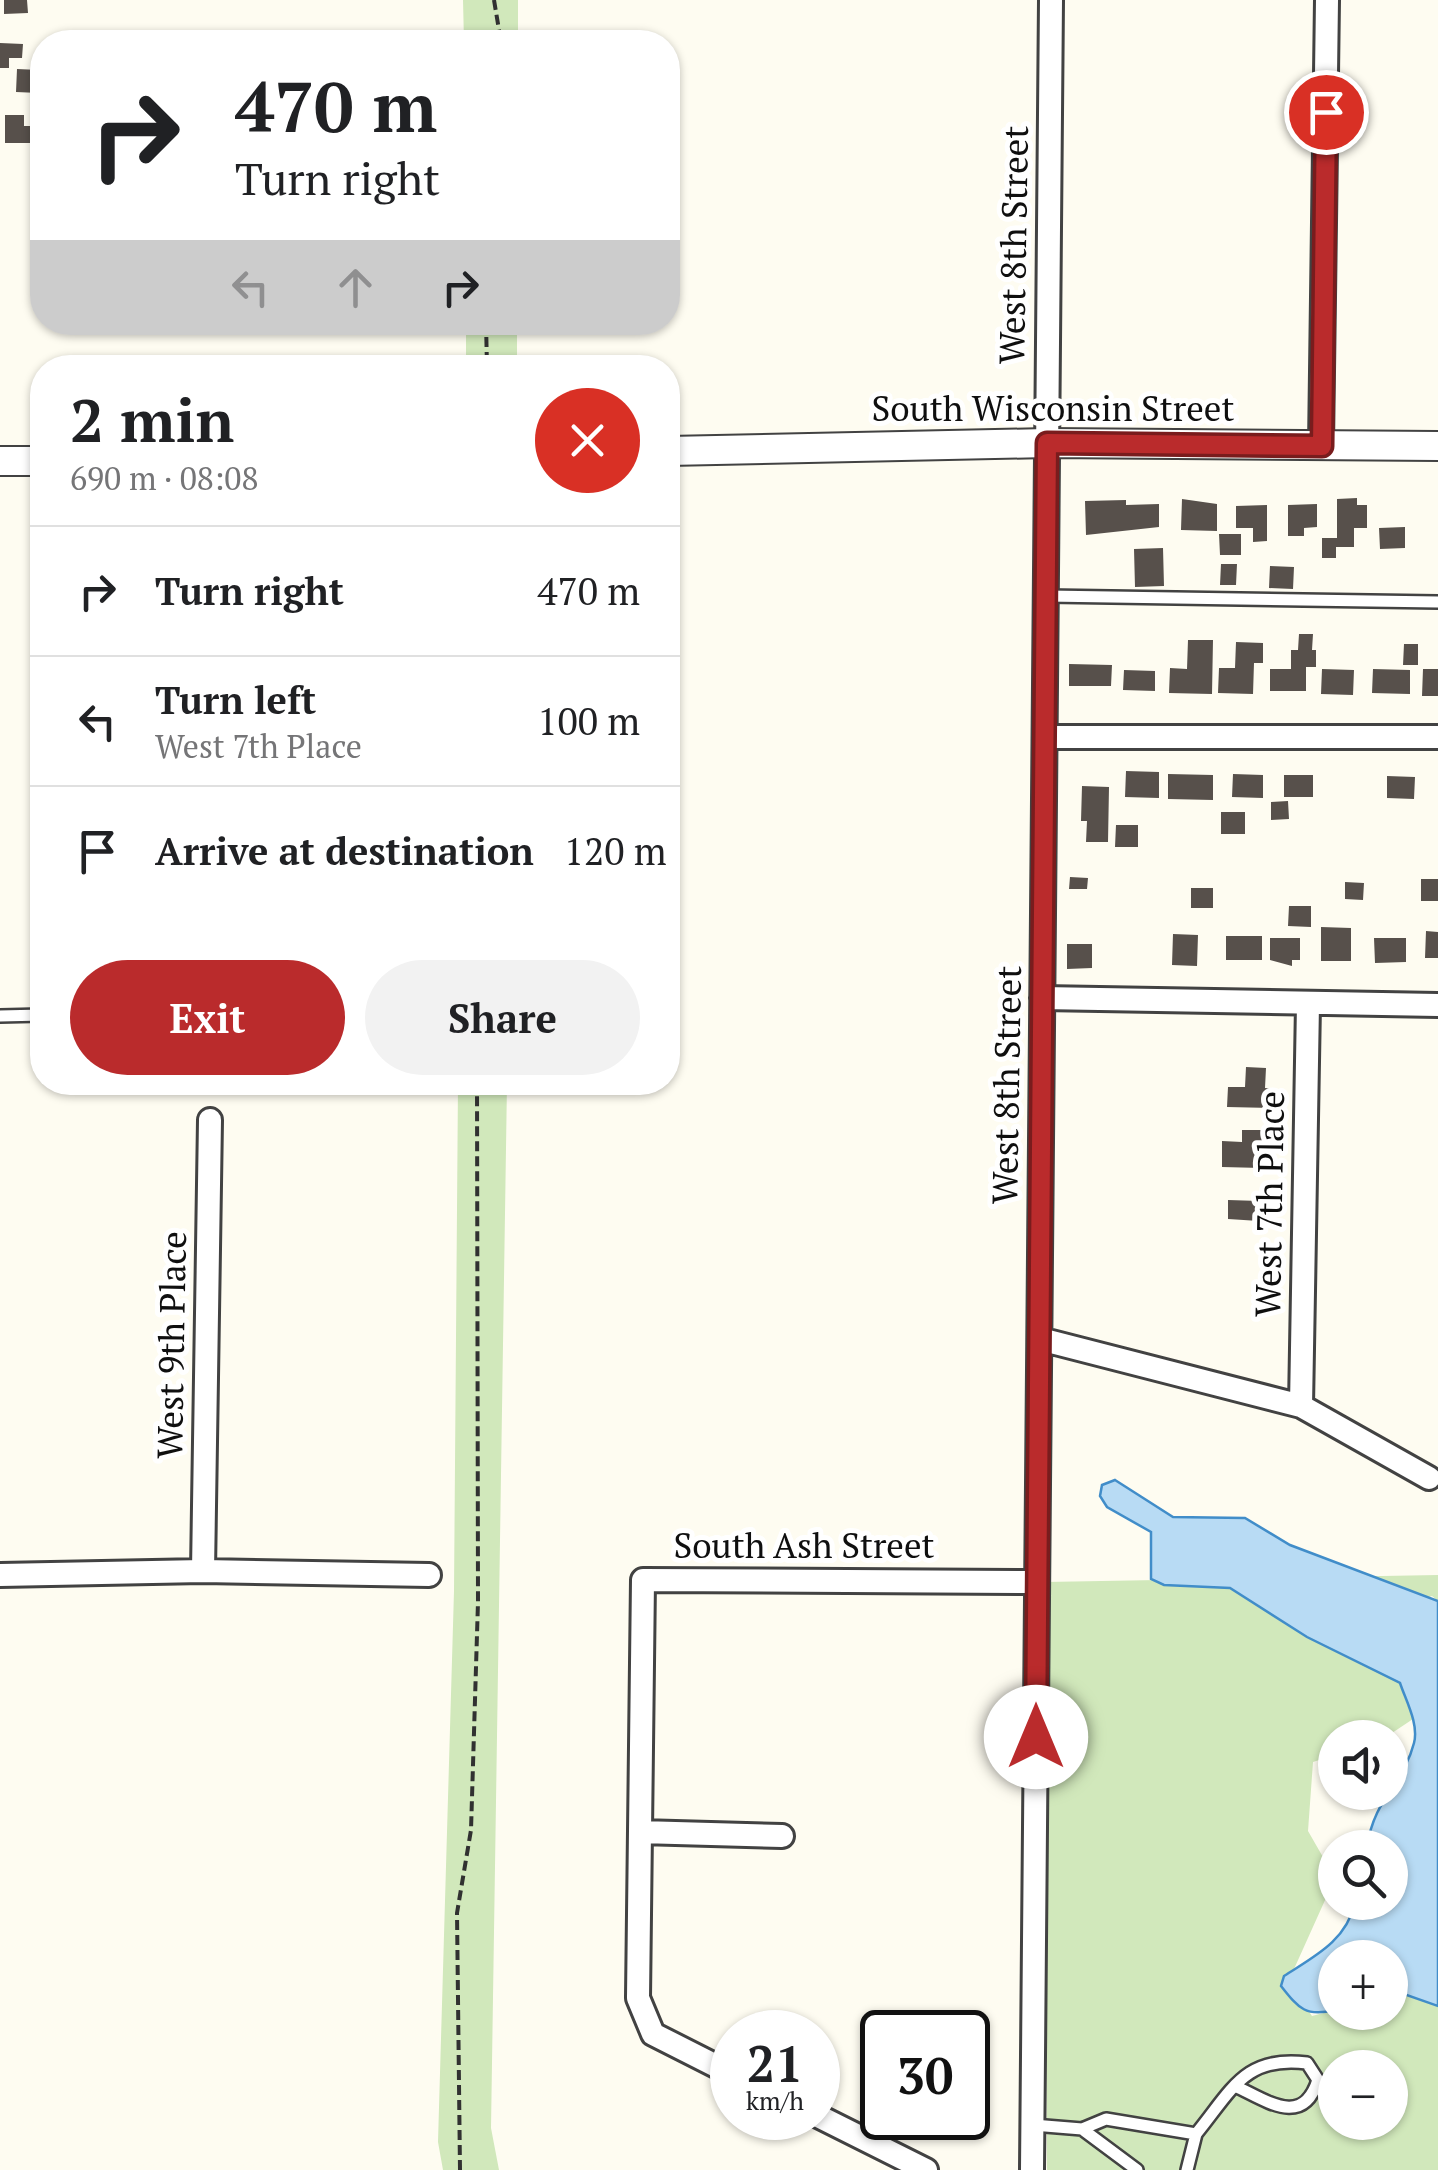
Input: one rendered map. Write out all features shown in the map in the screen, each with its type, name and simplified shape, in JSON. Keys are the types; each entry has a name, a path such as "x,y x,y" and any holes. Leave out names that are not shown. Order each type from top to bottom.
{"street":[{"name":"West 8th Street","path":"1032,2170 1051,0"},
{"path":"1322,446 1327,0"},
{"name":"South Wisconsin Street","path":"680,452 1047,443 1438,446"},
{"path":"0,462 30,461"},
{"path":"1046,737 1438,737"},
{"path":"1042,998 1438,1005"},
{"name":"West 7th Place","path":"1302,1406 1308,1004"},
{"name":"West 9th Place","path":"203,1571 210,1120"},
{"path":"1040,1339 1302,1406 1430,1478"},
{"path":"0,1575 203,1571 430,1575"},
{"name":"South Ash Street","path":"640,1832 642,1580 1037,1582"},
{"path":"710,2063 653,2034 638,1998 640,1832 782,1836"},
{"path":"840,2127 926,2170"}],"lane":[{"path":"1046,596 1438,602"},
{"path":"0,1016 30,1015"},
{"path":"1187,2170 1196,2134 1236,2086 1254,2066 1287,2060 1307,2063 1318,2080 1313,2095 1302,2104 1282,2109 1236,2086"},
{"path":"1033,2125 1082,2129 1106,2119 1196,2134"},
{"path":"1082,2129 1137,2170"}],"path":[{"path":"494,0 499,30"},
{"path":"460,2170 456,1913 471,1830 478,1602 477,1095"}],"green space":[{"path":"463,0 518,0 518,30 464,30"},
{"path":"466,335 517,335 517,355 466,355"},
{"path":"458,1095 507,1095 491,2128 499,2170 443,2170 438,2142 454,1591"},
{"path":"1438,1575 1438,1601 1432,1596 1307,1637 1399,1683 1413,1719 1408,1722 1318,1720 1318,1760 1313,1762 1308,1831 1318,1848 1318,1916 1294,1969 1284,1976 1312,2016 1318,2014 1318,2030 1408,2030 1408,1995 1438,2006 1438,2170 1047,2170 1045,1582"}],"water":[{"path":"1115,1480 1173,1517 1245,1518 1290,1545 1438,1601 1438,2006 1408,1995 1408,1940 1335,1940 1349,1920 1408,1920 1408,1830 1371,1830 1379,1810 1408,1810 1408,1759 1415,1736 1400,1683 1307,1637 1230,1588 1164,1585 1151,1579 1151,1532 1107,1507 1100,1496 1102,1485"},
{"path":"1318,1954 1318,2012 1310,2012 1293,2000 1281,1986 1284,1976"}],"building":[{"path":"4,0 27,0 28,13 4,14"},
{"path":"0,43 23,44 22,58 9,58 9,68 0,68"},
{"path":"17,69 30,70 30,93 16,92"},
{"path":"5,115 24,115 24,126 30,126 30,143 5,143"},
{"path":"1357,498 1357,505 1367,505 1367,528 1354,528 1354,547 1336,547 1336,558 1322,558 1322,538 1337,538 1337,499"},
{"path":"1182,499 1217,504 1217,531 1181,530"},
{"path":"1126,500 1126,505 1159,504 1159,527 1086,535 1085,501"},
{"path":"1317,504 1317,527 1304,528 1304,536 1288,536 1288,505"},
{"path":"1267,505 1267,541 1253,542 1253,528 1236,528 1236,506"},
{"path":"1405,527 1405,548 1380,549 1379,528"},
{"path":"1219,534 1241,534 1241,555 1220,555"},
{"path":"1163,548 1164,586 1135,587 1134,549"},
{"path":"1221,564 1237,564 1236,585 1220,585"},
{"path":"1270,566 1294,567 1293,589 1269,588"},
{"path":"1299,634 1313,634 1312,650 1316,650 1316,667 1306,667 1306,691 1270,691 1270,669 1291,669 1291,650 1298,650"},
{"path":"1188,640 1213,640 1212,694 1169,693 1170,668 1187,669"},
{"path":"1236,642 1263,643 1263,663 1254,663 1253,694 1218,693 1219,668 1235,668"},
{"path":"1404,644 1418,644 1418,665 1403,665"},
{"path":"1069,664 1112,665 1111,686 1069,686"},
{"path":"1322,669 1354,670 1353,695 1321,694"},
{"path":"1373,669 1410,670 1410,694 1372,693"},
{"path":"1423,669 1438,669 1438,696 1422,696"},
{"path":"1124,670 1155,671 1155,691 1123,690"},
{"path":"1126,771 1159,772 1159,798 1125,797"},
{"path":"1168,774 1213,775 1213,800 1168,799"},
{"path":"1233,774 1263,775 1263,798 1232,797"},
{"path":"1284,775 1313,775 1313,797 1284,797"},
{"path":"1387,776 1415,777 1414,799 1387,798"},
{"path":"1082,786 1109,787 1108,842 1086,842 1087,821 1081,821"},
{"path":"1288,801 1289,819 1271,820 1271,802"},
{"path":"1221,812 1245,812 1245,834 1221,834"},
{"path":"1116,825 1138,825 1138,847 1115,847"},
{"path":"1070,877 1088,878 1087,889 1069,889"},
{"path":"1421,879 1438,879 1438,901 1421,901"},
{"path":"1345,882 1364,883 1363,900 1345,899"},
{"path":"1191,888 1213,888 1213,908 1191,908"},
{"path":"1289,906 1311,906 1311,927 1288,926"},
{"path":"1321,927 1351,928 1351,961 1321,961"},
{"path":"1426,931 1438,932 1438,958 1425,958"},
{"path":"1173,934 1198,935 1197,966 1172,965"},
{"path":"1226,936 1262,936 1262,960 1226,960"},
{"path":"1270,938 1300,938 1300,960 1292,960 1292,966 1270,960"},
{"path":"1374,938 1406,938 1406,962 1375,963"},
{"path":"1067,944 1092,944 1092,968 1067,969"},
{"path":"1246,1067 1266,1068 1265,1088 1275,1089 1275,1108 1227,1107 1228,1087 1245,1087"},
{"path":"1242,1130 1262,1130 1262,1168 1222,1167 1222,1141 1242,1142"},
{"path":"1228,1200 1260,1201 1259,1221 1228,1219"}],"route":[{"path":"1036,1737 1047,443 1322,446 1326,112"}]}
